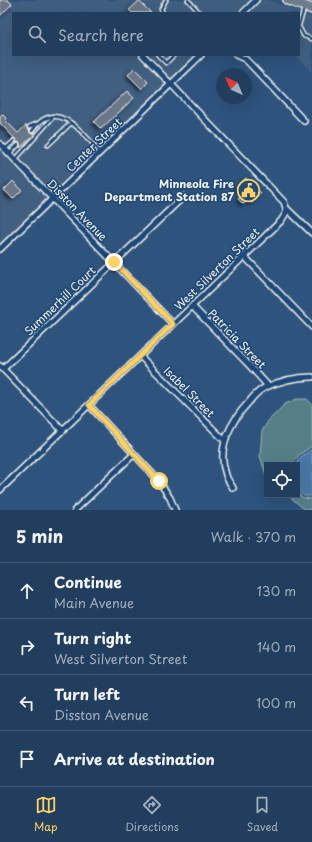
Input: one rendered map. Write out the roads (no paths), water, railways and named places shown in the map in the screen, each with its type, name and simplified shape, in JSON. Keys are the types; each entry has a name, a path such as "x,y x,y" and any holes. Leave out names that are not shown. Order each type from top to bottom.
{"highway":[{"path":"288,0 308,8"}],"street":[{"path":"244,12 256,0"},
{"path":"144,56 284,202 286,208 312,232"},
{"name":"Center Street","path":"0,249 2,243 52,199 172,84 199,56"},
{"path":"238,56 251,64 304,121"},
{"name":"Disston Avenue","path":"0,144 173,324"},
{"name":"Summerhill Court","path":"1,368 183,197"},
{"name":"West Silverton Street","path":"0,490 281,221 286,213 286,208"},
{"path":"244,256 312,327"},
{"name":"Patricia Street","path":"192,306 268,386"},
{"name":"Isabel Street","path":"140,356 225,442"},
{"path":"1,368 63,431"},
{"path":"233,488 225,471 224,452 225,442 236,417 260,390 291,379 312,377"},
{"path":"89,405 159,481 170,498 175,510"},
{"path":"75,510 134,454"}],"lane":[{"path":"162,12 161,9 166,0"},
{"path":"188,0 199,12"},
{"path":"300,24 308,8"},
{"path":"300,28 304,36 312,39"},
{"path":"159,56 166,63 173,56"},
{"path":"15,160 54,116"},
{"path":"29,127 42,119 60,116 71,123 100,152"},
{"path":"48,145 71,123"},
{"path":"32,131 36,124"},
{"path":"5,149 14,141"},
{"path":"9,154 18,145"}],"place":[{"name":"Minneola Fire Department Station 87","path":"249,190"}]}
